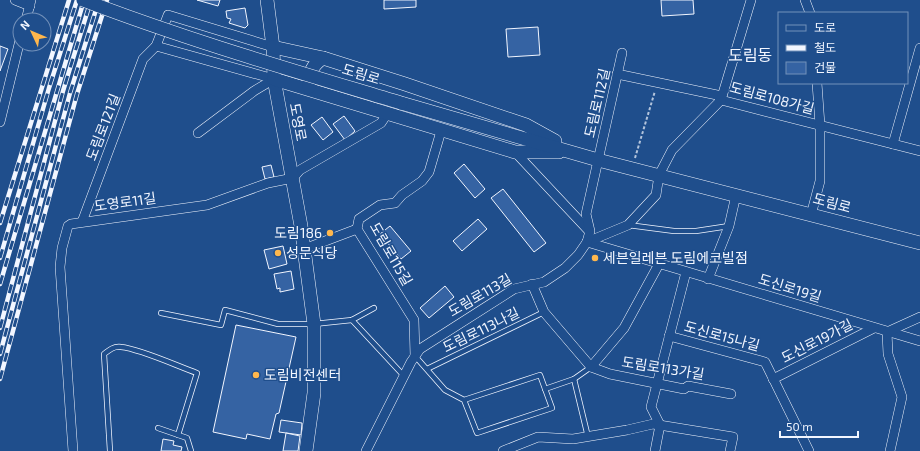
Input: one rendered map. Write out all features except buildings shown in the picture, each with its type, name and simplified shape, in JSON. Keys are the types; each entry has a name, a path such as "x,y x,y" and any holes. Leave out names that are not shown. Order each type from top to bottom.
{"main road":[{"name":"도림로","path":"83,0 124,16 401,103 575,152 598,160 920,243"},
{"name":"도영로","path":"268,0 273,47 274,79 293,178 314,324 314,393 306,451"},
{"path":"273,47 323,58 526,125 575,152"},
{"path":"310,90 308,78 311,69 323,58"},
{"path":"274,79 441,131 515,152 575,152"}],"street":[{"path":"15,0 31,3"},
{"path":"587,242 628,225 656,195 659,175 672,150 722,100 751,0"},
{"path":"805,0 810,12"},
{"path":"273,47 168,15 156,46 274,79"},
{"name":"도림로121길","path":"82,222 143,59 156,46"},
{"path":"893,144 920,48"},
{"path":"0,122 17,52"},
{"name":"도림로112길","path":"598,160 622,53"},
{"name":"도림로108가길","path":"617,74 717,95 722,100 920,151"},
{"path":"198,133 254,91 274,79"},
{"path":"811,215 820,181 820,125 816,84"},
{"name":"도영로11길","path":"73,451 60,267 62,248 68,226 82,222 207,205 268,183 293,178 300,170 381,123 387,114"},
{"name":"도림로115길","path":"415,356 414,320 357,229 359,219 380,205 395,203 402,195 422,181 429,172 441,131"},
{"path":"515,152 590,231"},
{"name":"도림로113길","path":"366,451 420,348 487,304 514,289 544,282 565,268 578,255 587,242 590,231 586,214 598,160"},
{"path":"708,279 729,226 736,195"},
{"path":"304,249 357,229"},
{"name":"도신로19길","path":"587,242 920,341"},
{"path":"591,367 624,328 660,264"},
{"path":"655,451 660,425 651,407 686,272"},
{"name":"도림로113가길","path":"532,284 544,312 591,367 610,374 684,389 688,386 731,394"},
{"path":"891,451 902,397 888,354 887,332 920,317"},
{"name":"도신로19가길","path":"773,379 874,328"},
{"name":"도신로15나길","path":"669,336 765,362 809,451"},
{"path":"503,451 538,437 573,439 653,424 733,437 730,451"}],"lane":[{"path":"628,225 674,231 696,231 729,226"},
{"path":"161,313 221,325 225,310 278,324 314,324 352,320 374,308"},
{"name":"도림로113나길","path":"427,369 544,312"},
{"path":"352,320 404,376"},
{"path":"110,451 104,354 111,348 120,347 140,352 197,373 178,435"},
{"path":"415,356 445,390 464,400 477,433 552,408 540,375 464,400"},
{"path":"545,389 574,379 591,367"},
{"path":"574,379 588,437"},
{"path":"158,428 187,438 191,451"}],"path":[{"path":"632,168 657,82"}],"railway":[{"path":"0,223 69,0"},
{"path":"0,258 49,88 77,0"},
{"path":"0,284 84,0"},
{"path":"0,328 63,91 91,0"},
{"path":"0,354 70,93 99,0"},
{"path":"0,379 77,94 107,0"}],"place":[{"name":"도림186","path":"330,233"},
{"name":"성문식당","path":"278,253"},
{"name":"세븐일레븐 도림에코빌점","path":"595,258"},
{"name":"도림비전센터","path":"256,375"}],"district":[{"name":"도림동","path":"750,55"}]}
